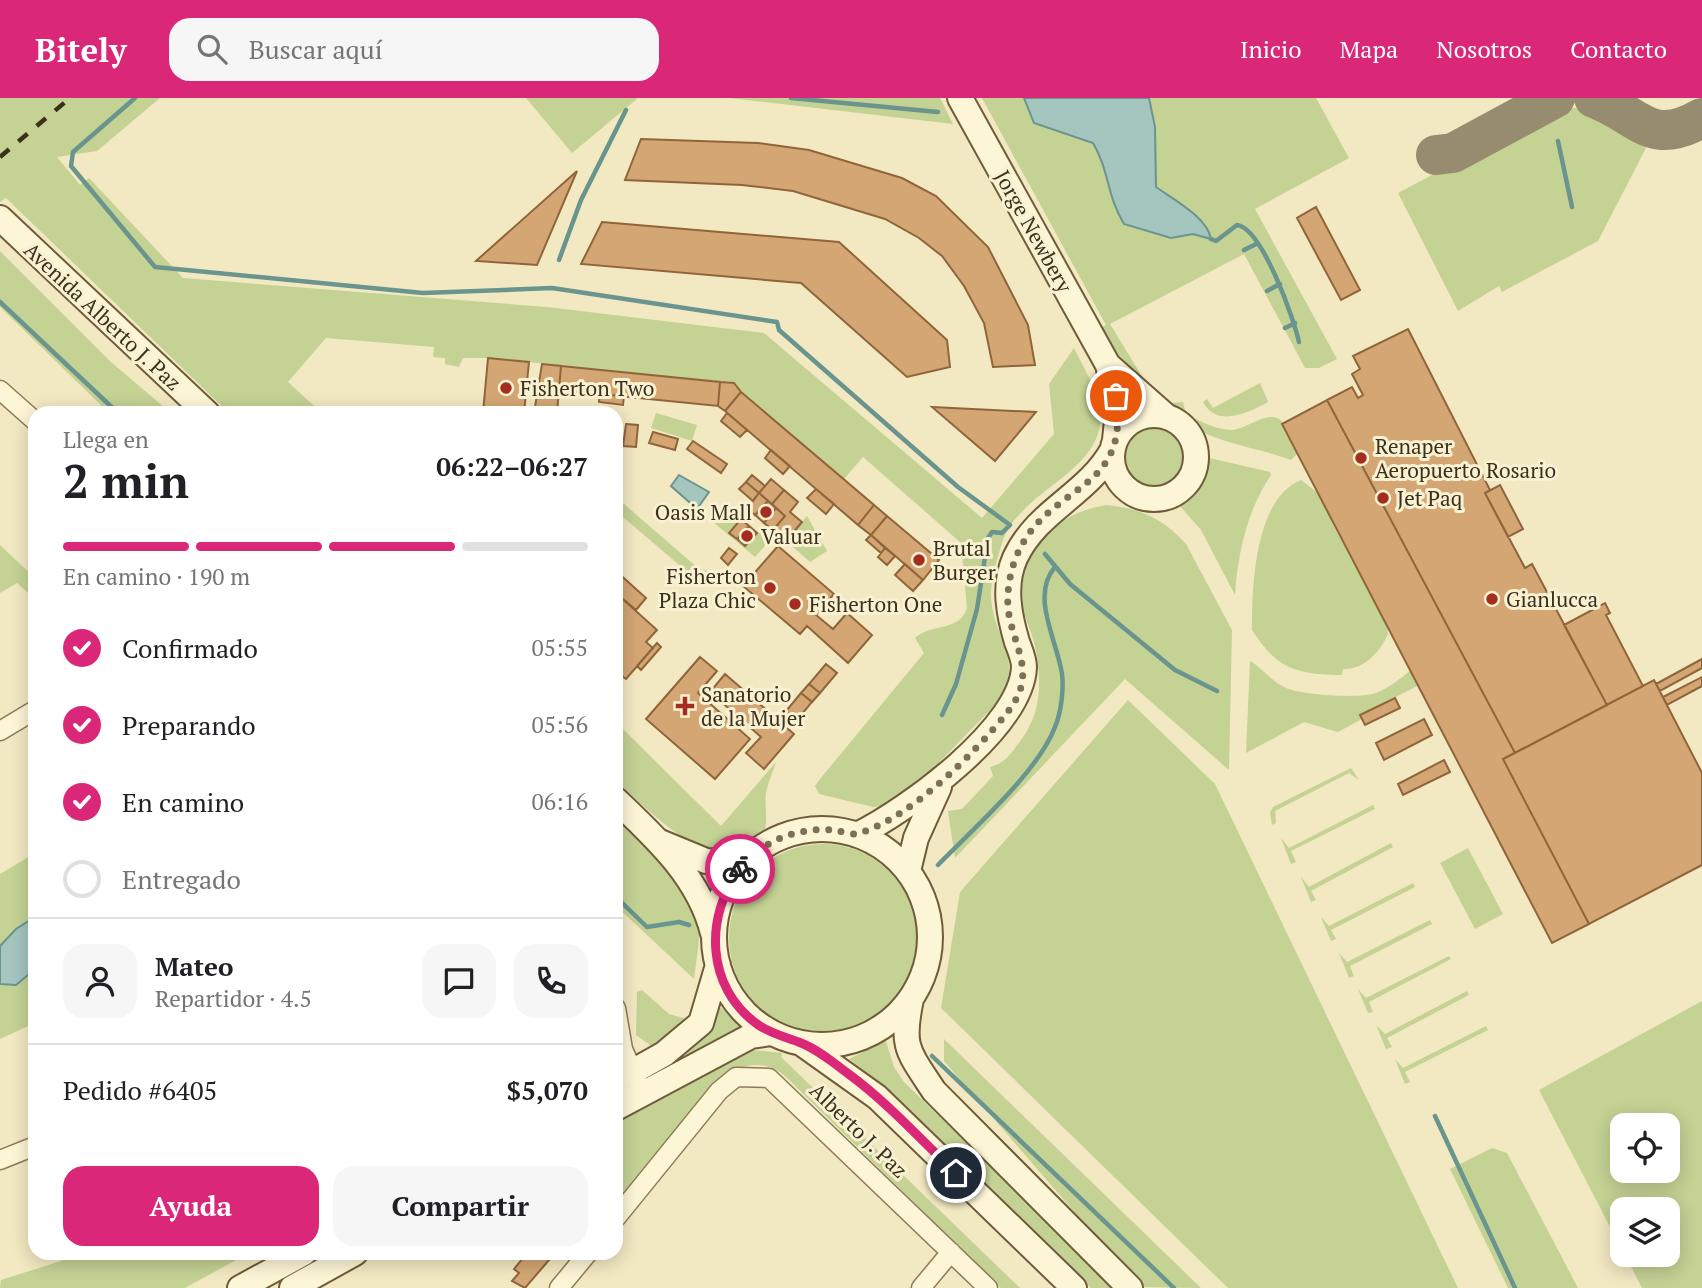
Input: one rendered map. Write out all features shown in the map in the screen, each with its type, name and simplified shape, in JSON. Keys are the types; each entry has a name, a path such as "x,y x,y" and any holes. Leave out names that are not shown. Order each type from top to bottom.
{"main road":[{"name":"Jorge Newbery","path":"960,98 1108,365 1118,411 1114,444"},
{"name":"Avenida Alberto J. Paz","path":"1,219 200,406"},
{"name":"Jorge Newbery","path":"1108,365 1167,417"},
{"path":"857,835 904,809 946,776 1006,713 1021,691 1025,664 1009,612 1013,562 1023,541 1037,524 1095,477 1114,444 1127,425 1144,416 1167,417 1185,429 1193,440 1196,463 1192,474 1178,492 1167,497 1144,498 1133,493 1116,474 1114,444"},
{"path":"1068,500 1102,494 1133,493"},
{"path":"908,872 924,816 946,776"},
{"path":"623,807 660,841 699,893 706,907 718,965 733,999 744,1013 771,1033 804,1044 829,1045 853,1041 876,1031 895,1017 912,998"},
{"path":"714,939 717,911 728,885 745,862 768,845 795,833 826,830 857,835 885,849 908,872 922,894 929,919 929,954 912,998 904,1033 911,1057 934,1091 1130,1288"},
{"path":"660,841 706,861 745,862"},
{"path":"630,1082 684,1040 701,1023 718,965"},
{"path":"630,1082 751,1036 771,1033"},
{"path":"804,1044 877,1097 1074,1288"},
{"path":"240,1288 291,1260"},
{"path":"292,1288 342,1260"}],"street":[{"path":"0,390 28,415"},
{"path":"0,731 28,714"},
{"path":"623,1049 630,1082"},
{"name":"Alberto J. Paz","path":"623,1209 719,1091 736,1077 752,1075 769,1078 784,1089 988,1288"},
{"path":"0,1160 28,1149"},
{"path":"921,1288 951,1252"},
{"path":"559,1288 582,1260"}],"green space":[{"path":"0,98 160,98 97,151 57,157 80,185 89,178 183,278 547,307 764,333 982,518 1054,434 1049,384 1074,348 1097,395 1100,425 1093,445 1080,461 1013,521 1003,540 991,592 992,607 1008,659 1007,685 1001,699 919,783 890,805 873,807 819,794 815,786 924,653 915,638 929,630 958,621 967,608 961,543 863,457 844,479 734,386 734,383 488,358 463,358 459,367 445,364 445,358 433,357 434,347 326,338 288,382 314,406 222,406 6,198 0,202"},
{"path":"526,98 638,98 572,153"},
{"path":"729,98 940,98 953,124"},
{"path":"982,98 1316,98 1349,158 1255,209 1337,359 1319,368 1305,368 1244,254 1110,324 1143,378 1169,403 1183,402 1186,414 1226,430 1238,429 1268,417 1279,419 1288,429 1299,452 1291,460 1219,439 1192,427 1145,391 1119,361 1098,329 1106,325"},
{"path":"1576,108 1614,123 1646,148 1598,241 1502,292 1499,286 1458,311 1398,193 1539,118 1559,109"},
{"path":"0,251 111,362 163,406 102,406 0,307"},
{"path":"1260,383 1268,402 1242,414 1216,415 1203,402 1207,399 1213,408"},
{"path":"656,413 697,425 692,441 651,428"},
{"path":"1155,424 1178,434 1188,457 1178,480 1155,490 1132,480 1122,457 1132,434"},
{"path":"1205,457 1270,472 1271,475 1245,532 1235,595 1201,530 1179,505 1191,496 1199,485"},
{"path":"1301,480 1318,493 1337,517 1331,521 1387,626 1388,634 1376,653 1358,666 1343,669 1342,675 1300,671 1280,662 1252,630 1255,569 1265,525 1285,490"},
{"path":"623,503 699,569 708,571 708,584 696,585 692,576 623,517"},
{"path":"726,505 769,541 755,557 713,522"},
{"path":"1106,505 1150,516 1178,535 1186,544 1232,630 1229,770 1125,679 955,858 948,811 962,809 993,776 990,767 1004,760 1014,749 1028,729 1037,705 1038,667 1023,606 1026,568 1043,538 1056,526 1071,516"},
{"path":"807,516 827,551 810,562 786,541"},
{"path":"0,545 28,571 28,593 17,583 0,593"},
{"path":"1250,661 1284,687 1315,694 1357,696 1376,693 1417,665 1421,684 1361,715 1362,719 1338,732 1304,722 1246,753"},
{"path":"1128,700 1215,784 1458,1288 1228,1288 941,1008 960,892"},
{"path":"623,729 721,826 776,762 766,793 764,834 747,854 730,857 711,853 690,842 623,788"},
{"path":"1351,768 1359,780 1349,773 1275,811 1276,823 1272,825 1270,813 1273,807"},
{"path":"1373,805 1375,809 1291,851 1296,862 1291,864 1281,838 1289,848"},
{"path":"623,826 666,868 696,911 699,932 694,979 623,913"},
{"path":"1391,843 1393,847 1311,891 1316,900 1311,902 1301,877 1309,887"},
{"path":"823,844 859,851 890,871 910,902 917,938 910,974 890,1005 859,1025 823,1032 787,1025 756,1005 736,974 729,938 736,902 756,871 787,851"},
{"path":"1468,848 1503,914 1475,929 1440,863"},
{"path":"28,857 28,921 16,929 0,946 0,874"},
{"path":"1413,883 1415,887 1331,930 1336,939 1331,941 1321,917 1329,926"},
{"path":"1430,920 1432,924 1350,966 1354,976 1349,978 1339,953 1347,962"},
{"path":"1449,956 1451,959 1369,1002 1373,1012 1368,1013 1358,989 1366,998"},
{"path":"28,975 28,1026 0,1039 0,984 16,985"},
{"path":"642,990 669,1014 691,1020 664,1045 650,1045 636,1035 637,992"},
{"path":"1467,991 1469,995 1387,1038 1392,1047 1386,1049 1376,1025 1385,1034"},
{"path":"1702,1001 1702,1288 1642,1288 1631,1267 1680,1267 1680,1197 1610,1197 1610,1227 1539,1090"},
{"path":"718,1005 747,1032 649,1085 642,1071"},
{"path":"1486,1026 1488,1030 1405,1072 1410,1082 1405,1084 1395,1059 1403,1068"},
{"path":"885,1038 894,1067 904,1082 1115,1288 1091,1288 871,1076 849,1059 874,1047"},
{"path":"944,1039 1201,1288 1139,1287 944,1061"},
{"path":"753,1050 782,1053 781,1057 1020,1288 1001,1288 785,1076 767,1066 740,1068 714,1084 623,1194 623,1116"},
{"path":"1492,1148 1507,1153 1578,1288 1508,1288 1450,1169"},
{"path":"64,1260 236,1260 185,1288 0,1288 1,1280"}],"water":[{"path":"1024,98 1149,98 1155,127 1156,187 1197,216 1211,239 1193,234 1171,238 1124,224 1093,143 1034,123"},
{"path":"679,475 709,492 697,509 671,486"},
{"path":"28,921 28,975 16,985 0,984 0,946 16,929"}],"building":[{"path":"641,139 758,143 809,150 902,178 936,196 988,247 1028,325 1035,365 993,367 984,323 964,286 942,256 919,238 885,219 793,191 742,185 625,180"},
{"path":"577,171 537,265 476,261"},
{"path":"1316,207 1360,290 1341,300 1297,218"},
{"path":"602,222 839,242 947,340 950,367 907,377 801,283 581,264"},
{"path":"1408,329 1490,490 1485,493 1525,568 1532,564 1607,705 1515,753 1327,400 1352,387 1358,398 1363,395 1352,374 1360,369 1353,356"},
{"name":"Fisherton Two","path":"488,358 529,362 525,406 484,406"},
{"path":"542,364 561,366 558,406 535,406"},
{"path":"561,366 720,382 718,406 559,390"},
{"path":"720,382 734,383 741,392 725,411 718,406"},
{"path":"741,392 874,505 858,525 725,411"},
{"path":"600,394 624,396 623,405 599,402"},
{"path":"1327,400 1515,753 1503,759 1589,924 1552,943 1282,424"},
{"path":"932,407 1036,412 995,461"},
{"path":"727,413 747,430 740,437 721,421"},
{"path":"626,424 638,425 636,447 623,446"},
{"path":"653,432 678,439 675,450 649,443"},
{"path":"693,441 727,464 721,473 687,449"},
{"path":"771,450 790,466 783,474 765,458"},
{"path":"752,475 765,486 759,493 746,482"},
{"path":"771,479 784,490 772,504 759,493"},
{"path":"746,482 759,493 753,501 739,489"},
{"path":"1500,485 1523,529 1508,537 1485,493"},
{"path":"816,489 834,504 826,514 807,498"},
{"path":"784,490 798,502 790,512 802,522 786,541 773,530 785,516 772,504"},
{"path":"759,493 768,501 755,515 747,508"},
{"name":"Oasis Mall","path":"768,501 776,508 764,523 755,515"},
{"path":"874,505 887,516 871,535 858,525"},
{"path":"776,508 785,516 773,530 764,523"},
{"path":"887,516 939,560 923,580 871,535"},
{"path":"741,519 749,526 737,539 729,533"},
{"name":"Valuar","path":"749,526 757,533 745,546 737,539"},
{"path":"871,535 885,548 881,553 866,540"},
{"name":"Fisherton One","path":"778,546 834,594 816,615 833,629 847,613 872,635 848,663 807,626 800,634 743,586"},
{"path":"729,548 737,554 728,565 721,558"},
{"path":"885,548 895,556 887,565 878,557"},
{"path":"905,564 923,580 913,591 895,575"},
{"path":"623,577 646,598 636,610 623,599"},
{"path":"623,599 657,630 646,642 653,648 626,679 623,677"},
{"path":"1605,603 1610,613 1606,615 1643,686 1607,705 1564,625"},
{"path":"657,643 661,647 641,670 637,666"},
{"name":"Sanatorio de la Mujer","path":"700,657 717,671 698,693 750,739 715,779 646,719"},
{"path":"1702,659 1702,668 1660,691 1656,684"},
{"path":"826,664 837,673 820,693 809,684"},
{"path":"725,674 794,734 764,769 746,753 761,737 710,692"},
{"path":"1702,677 1702,686 1667,705 1663,697"},
{"path":"1654,680 1702,773 1702,865 1589,924 1503,759"},
{"path":"809,684 820,693 812,702 801,693"},
{"path":"801,693 812,702 797,720 786,711"},
{"path":"1395,698 1400,708 1365,725 1360,715"},
{"path":"1424,719 1432,735 1384,760 1376,743"},
{"path":"1444,760 1450,772 1403,795 1398,784"},
{"path":"521,1260 549,1260 525,1288 512,1281 519,1273 514,1269"}],"waterway":[{"path":"135,98 73,152 71,166 155,267 423,293 552,288 777,322 779,330 958,487 1010,525 1002,533 992,532 988,538 977,609 956,684 942,715"},
{"path":"791,98 938,112"},
{"path":"559,260 581,200 626,110"},
{"path":"1558,141 1572,207"},
{"path":"1211,239 1216,241 1237,225 1247,230 1257,241 1276,276 1299,342"},
{"path":"1244,250 1256,244"},
{"path":"1267,291 1280,284"},
{"path":"0,302 111,406"},
{"path":"1285,328 1295,323"},
{"path":"1045,554 1070,584 1175,670 1217,691"},
{"path":"938,865 1020,781 1047,744 1055,727 1063,680 1045,605 1048,579 1055,567"},
{"path":"623,904 647,927 679,922 689,925"},
{"path":"932,1056 1174,1288"},
{"path":"1435,1116 1515,1288"}],"taxiway":[{"path":"1436,155 1453,153 1555,98"},
{"path":"1594,98 1645,126 1657,129 1669,130 1702,118"}],"railway":[{"path":"0,157 70,98"}],"way so far":[{"path":"740,869 760,850 795,833 836,830 857,835 881,823 926,794 1006,713 1021,691 1025,664 1009,612 1009,585 1013,562 1023,541 1037,524 1051,510 1085,487 1104,465 1115,440 1118,411 1116,396"}],"place":[{"name":"Fisherton Two","path":"506,388"},
{"name":"Renaper Aeropuerto Rosario","path":"1361,458"},
{"name":"Jet Paq","path":"1383,498"},
{"name":"Oasis Mall","path":"766,512"},
{"name":"Valuar","path":"747,536"},
{"name":"Brutal Burger","path":"919,560"},
{"name":"Fisherton Plaza Chic","path":"770,588"},
{"name":"Gianlucca","path":"1492,599"},
{"name":"Fisherton One","path":"795,604"},
{"name":"Sanatorio de la Mujer","path":"685,706"}],"route":[{"path":"740,869 728,885 717,911 714,939 718,965 733,999 757,1024 771,1033 804,1044 854,1078 956,1173"}]}
